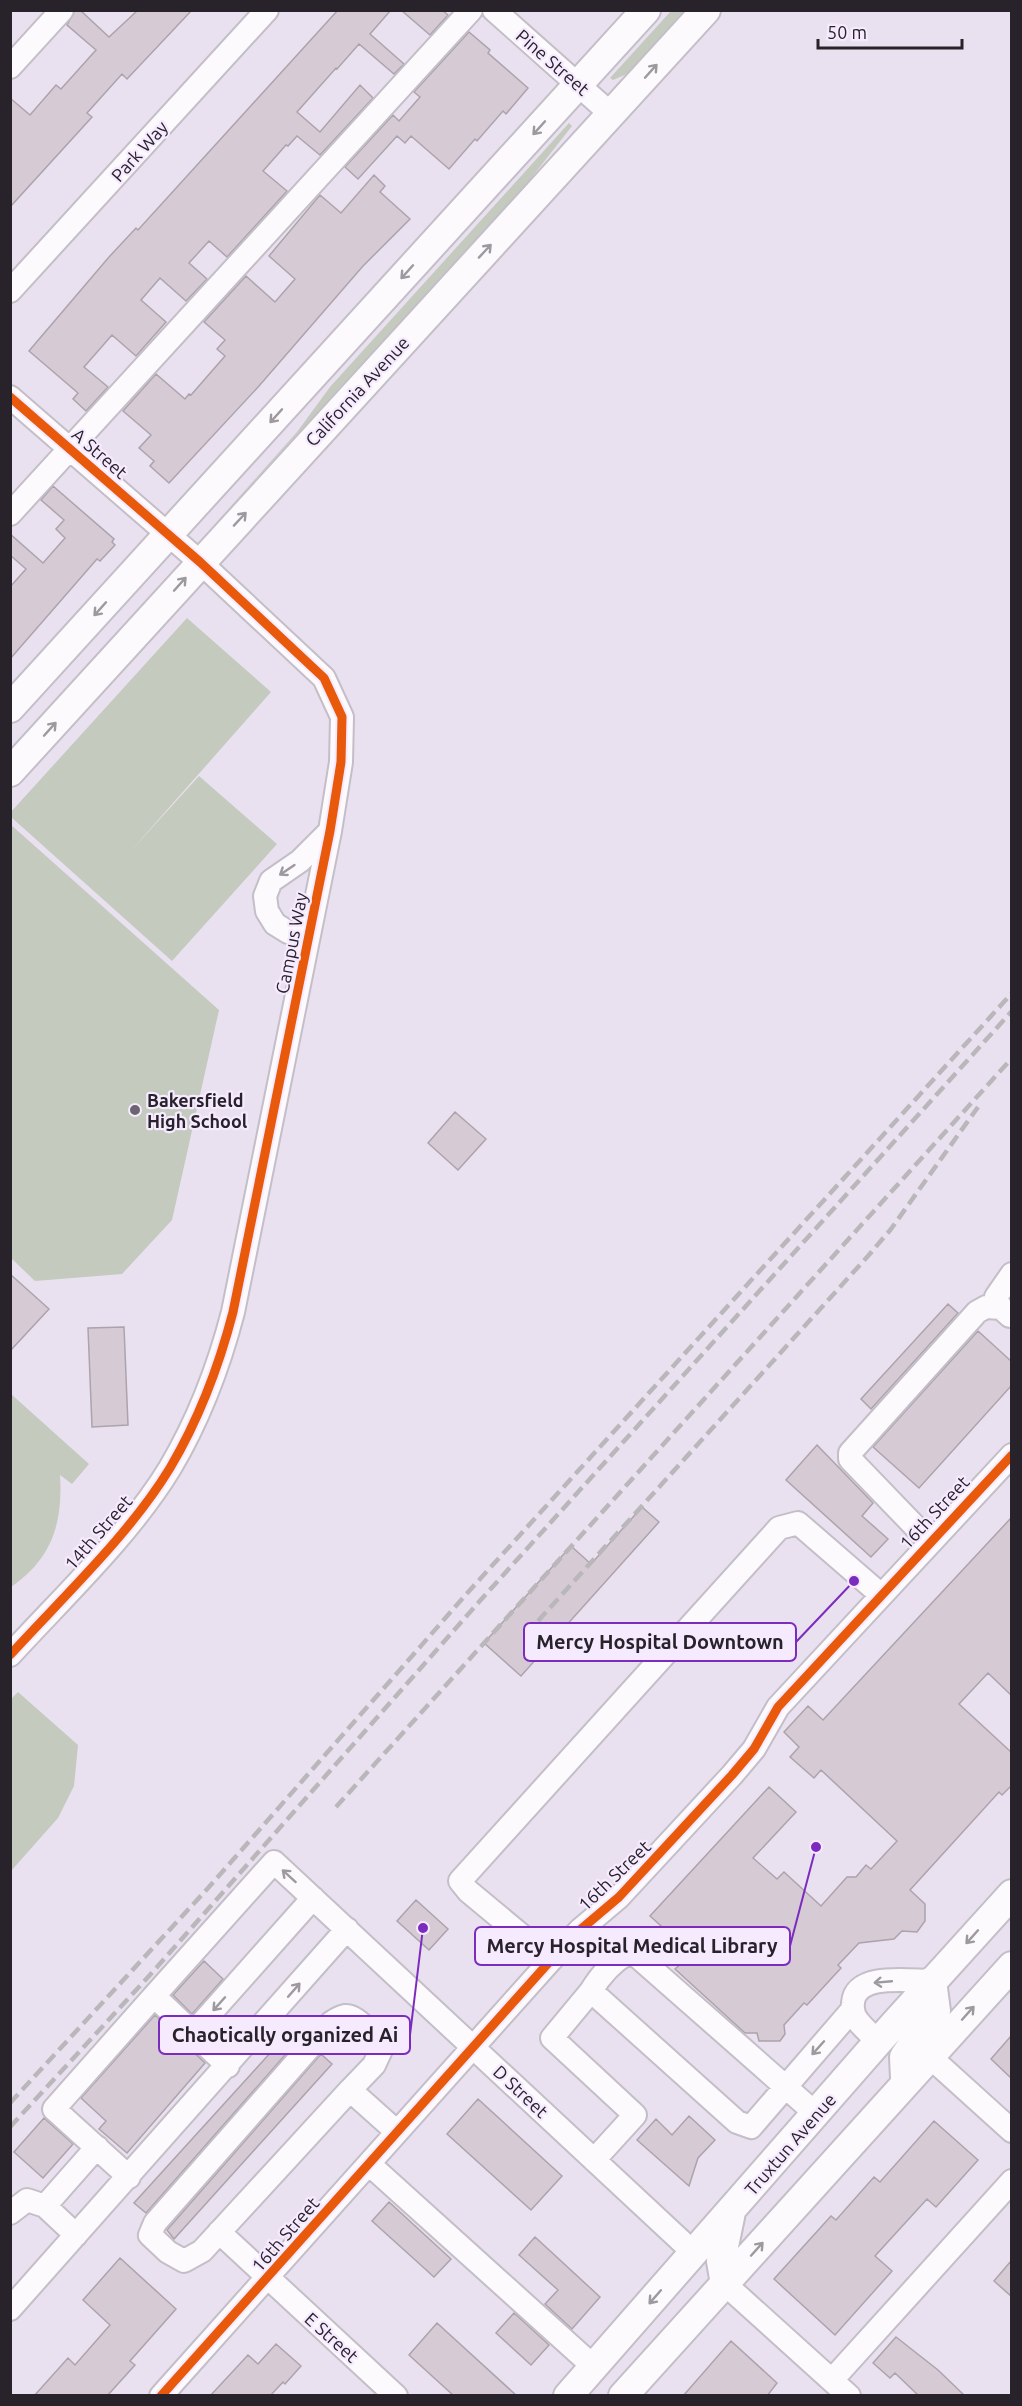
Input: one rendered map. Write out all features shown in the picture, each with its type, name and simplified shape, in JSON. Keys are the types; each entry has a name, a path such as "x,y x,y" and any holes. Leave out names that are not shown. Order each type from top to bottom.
{"main road":[{"path":"10,708 646,10"},
{"name":"California Avenue","path":"10,772 706,10"},
{"name":"Truxtun Avenue","path":"568,2396 1011,1894"},
{"path":"624,2395 1011,1966"},
{"path":"904,2084 904,2057 936,2010 932,1981"},
{"path":"725,2284 721,2261 731,2212"},
{"path":"690,2323 699,2266 694,2253"}],"street":[{"path":"10,67 62,10"},
{"name":"Park Way","path":"10,291 267,10"},
{"path":"10,514 471,10"},
{"name":"Pine Street","path":"494,10 611,114"},
{"name":"A Street","path":"10,397 167,535"},
{"name":"Campus Way","path":"167,535 201,562 324,678 342,717 341,762 330,831 233,1312 222,1356 196,1420"},
{"path":"309,935 288,932 275,924 267,911 265,896 271,881 300,861 330,831"},
{"path":"1006,1312 996,1297 1011,1274"},
{"path":"930,1542 908,1522 884,1492 850,1459 850,1453 977,1312 986,1307 1006,1312"},
{"name":"14th Street","path":"10,1655 134,1519 169,1469 196,1420"},
{"name":"16th Street","path":"161,2396 551,1960 580,1930 619,1898 732,1775 754,1749 778,1707 880,1594 1011,1455"},
{"path":"551,1960 468,1891 460,1881 779,1528 798,1523 880,1594"},
{"name":"D Street","path":"154,1996 274,1862 694,2253"},
{"path":"193,2033 314,1898"},
{"path":"10,2309 228,2066 347,1929"},
{"path":"594,2160 636,2115 552,2038 618,1958 628,1953 637,1956 816,2114"},
{"path":"878,2042 858,2021 852,2010 853,1998 858,1989 877,1981 932,1981"},
{"path":"591,1991 737,2122 747,2127 751,2127 784,2085 852,2010"},
{"path":"129,2177 54,2109 154,1996 228,2066"},
{"path":"343,2016 351,2017 376,2038 381,2050 375,2065 350,2090 202,2251 184,2261 168,2252 150,2235 155,2223 331,2023 343,2016"},
{"path":"929,2056 1011,2131"},
{"path":"350,2090 397,2132"},
{"path":"45,2206 97,2147"},
{"path":"369,2164 594,2367"},
{"path":"832,2380 1011,2181"},
{"path":"10,2213 27,2200 45,2206 76,2235"},
{"name":"E Street","path":"219,2232 380,2390"},
{"path":"725,2284 849,2396"}],"shaded area":[{"path":"671,11 688,11 629,73 613,80 610,78"},
{"path":"569,123 572,126 514,200 340,394 298,433 214,525 297,432 330,387"},
{"path":"187,618 271,692 129,853 199,776 277,844 172,961 11,817 10,813"},
{"path":"10,824 219,1010 172,1220 122,1274 35,1281 11,1258"},
{"path":"11,1394 89,1464 72,1484 60,1475 59,1509 52,1538 36,1564 11,1587"},
{"path":"18,1692 78,1745 74,1786 58,1818 11,1871 10,1700"}],"building":[{"path":"75,10 80,10 109,37 138,10 192,10 127,79 122,74 87,113 92,117 10,207 10,98 30,115 56,85 61,89 96,50 67,25"},
{"path":"338,10 391,10 370,34 404,64 394,74 359,44 336,68 297,112 320,132 360,85 373,98 320,155 297,136 288,146 286,145 263,171 287,191 227,257 209,241 189,263 207,279 186,301 160,278 141,300 166,322 136,356 112,335 84,367 108,387 86,411 73,399 78,393 29,351 109,257 136,228 138,230"},
{"path":"401,10 442,10 448,15 430,35"},
{"path":"469,32 490,50 488,53 528,88 506,114 503,111 449,169 411,136 405,143 397,136 358,179 345,167 393,115 399,121 420,97 414,92"},
{"path":"374,175 385,186 380,192 410,219 363,266 259,386 169,483 150,466 154,461 139,448 151,435 123,411 156,374 185,399 189,394 191,395 225,356 217,349 225,340 204,322 246,276 275,302 295,279 269,256 320,195 341,213"},
{"path":"53,486 114,539 112,542 115,545 100,561 97,559 10,659 10,587 26,569 10,555 10,534 43,563 65,538 56,529 64,520 41,500"},
{"path":"455,1112 486,1139 458,1170 428,1143"},
{"path":"10,1274 49,1309 10,1351"},
{"path":"948,1304 958,1313 871,1409 861,1399"},
{"path":"124,1327 128,1425 92,1427 88,1328"},
{"path":"978,1331 1011,1361 1011,1386 919,1488 873,1447"},
{"path":"817,1445 873,1503 862,1516 888,1539 871,1557 786,1480"},
{"path":"642,1507 659,1522 521,1676 484,1643 571,1546 591,1564"},
{"path":"1011,1518 1011,1695 988,1673 959,1704 1011,1752 1011,1786 1002,1795 999,1792 910,1890 925,1904 925,1921 917,1932 902,1931 894,1939 859,1943 838,1965 841,1968 807,2005 804,2003 784,2025 785,2034 780,2041 759,2041 757,2033 745,2033 675,1969 692,1954 650,1916 769,1787 796,1812 753,1858 777,1879 784,1872 821,1906 847,1877 856,1877 866,1865 871,1869 897,1841 821,1770 814,1778 790,1757 799,1747 784,1732 808,1706 823,1720"},
{"path":"416,1900 448,1929 429,1950 397,1921"},
{"path":"204,1961 223,1979 192,2014 173,1995"},
{"path":"155,2015 205,2063 127,2153 99,2129 106,2121 81,2098"},
{"path":"291,2030 300,2038 146,2213 134,2203"},
{"path":"1011,2036 1011,2078 991,2059"},
{"path":"321,2054 332,2064 174,2239 167,2230"},
{"path":"478,2099 562,2176 531,2210 447,2134"},
{"path":"689,2116 715,2140 698,2158 689,2186 637,2140 656,2119 672,2135"},
{"path":"44,2118 73,2144 43,2178 14,2152"},
{"path":"934,2121 978,2160 936,2207 927,2199 875,2256 892,2271 835,2335 774,2279 831,2216 836,2220 874,2177 880,2182"},
{"path":"389,2202 451,2259 434,2277 372,2221"},
{"path":"535,2237 600,2297 572,2329 545,2304 558,2290 519,2255"},
{"path":"120,2258 176,2309 130,2361 135,2365 107,2396 34,2396 68,2358 75,2365 110,2325 83,2300"},
{"path":"1011,2261 1011,2296 994,2281"},
{"path":"514,2313 549,2345 531,2365 496,2333"},
{"path":"437,2323 517,2396 454,2396 409,2355"},
{"path":"896,2337 938,2370 965,2396 919,2396 895,2373 890,2378 873,2363"},
{"path":"731,2341 777,2383 767,2396 683,2396"},
{"path":"276,2344 301,2366 285,2384 283,2382 270,2396 210,2396 248,2355 258,2364"}],"railway":[{"path":"10,2103 209,1887 470,1590 1012,993"},
{"path":"10,2127 149,1976 478,1603 1012,1011"},
{"path":"336,1807 1012,1058"},
{"path":"538,1621 868,1256 891,1229 978,1107"}],"cycle path":[{"path":"10,397 200,562 324,678 342,717 341,762 330,831 233,1312 215,1372 190,1431 154,1493 116,1541 10,1655"},
{"path":"161,2396 551,1960 580,1930 619,1897 732,1775 754,1749 778,1707 1012,1455"}],"place":[{"name":"Bakersfield High School","path":"135,1110"},
{"name":"Mercy Hospital Downtown","path":"854,1581"},
{"name":"Mercy Hospital Medical Library","path":"816,1847"},
{"name":"Chaotically organized Ai","path":"423,1928"}]}
